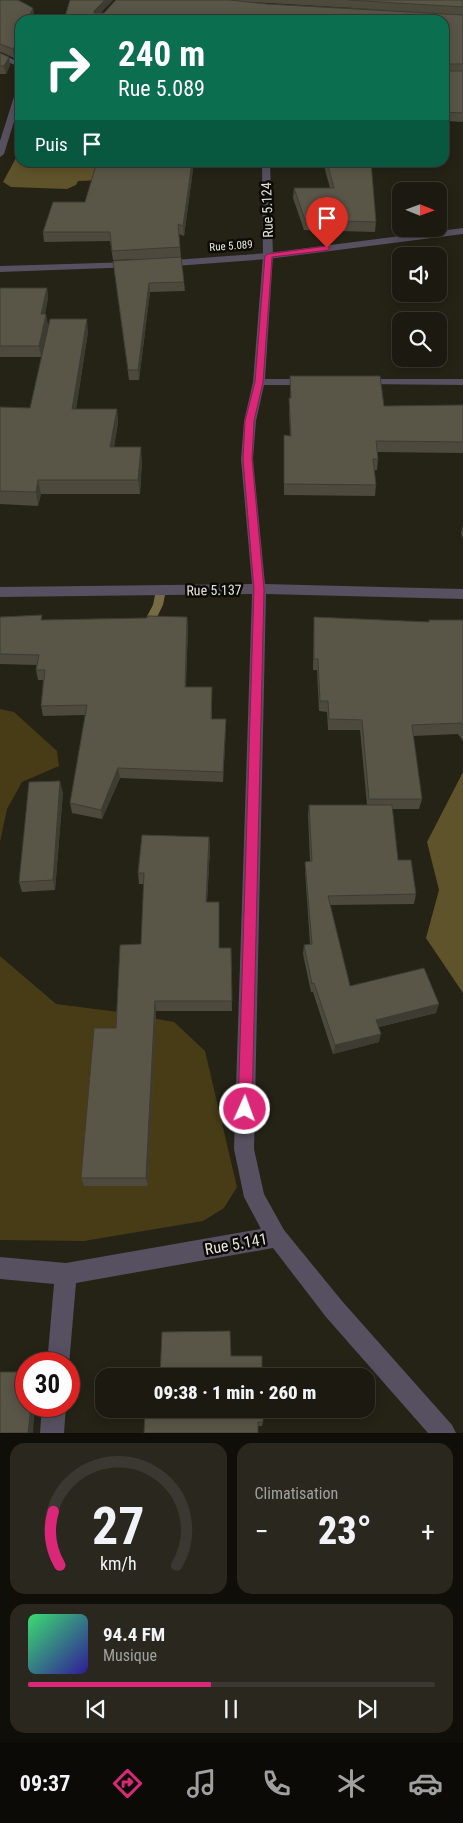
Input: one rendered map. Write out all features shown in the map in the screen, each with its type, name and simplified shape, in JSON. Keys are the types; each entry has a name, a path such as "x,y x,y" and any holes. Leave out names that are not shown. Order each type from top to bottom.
{"street":[{"path":"0,56 15,63"},
{"path":"0,154 15,105"},
{"name":"Rue 5.124","path":"266,167 268,256 259,382 250,421 247,459 259,589 244,1149 254,1197 277,1237"},
{"name":"Rue 5.089","path":"0,269 144,265 268,256 463,231"},
{"path":"259,382 317,382"},
{"path":"346,382 463,382"},
{"name":"Rue 5.137","path":"0,592 259,589 463,594"},
{"name":"Rue 5.141","path":"0,1268 66,1274 277,1237 334,1310 444,1433"},
{"path":"59,1352 66,1274"},
{"path":"52,1433 53,1417"}],"shaded area":[{"path":"15,160 15,167 137,167 130,179 78,181 76,185 67,189 11,187 3,182"},
{"path":"0,709 14,712 57,751 59,766 22,782 7,809 0,842"},
{"path":"463,772 463,993 426,938 439,890 427,842"},
{"path":"0,956 56,1004 119,1012 174,1022 205,1051 237,1187 224,1208 203,1221 84,1241 0,1240"}],"building":[{"path":"0,0 18,0 33,8 30,15 15,15 15,45 13,49 0,44"},
{"path":"70,0 105,0 94,11 94,13 104,13 116,0 229,0 267,4 463,15 463,64 449,64 449,15 66,15"},
{"path":"348,0 463,0 463,7"},
{"path":"0,53 9,57 4,66 0,66"},
{"path":"449,71 463,71 463,113 449,112"},
{"path":"96,167 191,167 183,226 178,224 180,247 112,251 110,232 43,232 53,202 85,202"},
{"path":"328,167 371,167 376,222 305,220 294,188 334,188"},
{"path":"181,257 184,282 149,283 138,370 128,370 113,261"},
{"path":"0,288 47,288 41,314 46,314 39,346 0,346"},
{"path":"50,319 87,319 72,409 117,409 110,447 141,447 138,480 38,480 36,492 0,491 0,407 30,408"},
{"path":"290,376 380,376 384,406 463,405 463,442 376,441 378,459 373,459 376,485 284,484 284,435 291,436"},
{"path":"42,615 41,620 147,618 148,616 187,617 185,687 212,687 211,719 226,719 223,772 118,768 101,810 70,803 87,705 41,706 45,670 36,670 39,655 0,654 0,617"},
{"path":"314,617 429,622 429,620 463,620 463,726 461,723 412,725 422,799 369,799 362,720 329,719 328,701 320,701 318,659 314,659"},
{"path":"60,781 53,880 19,882 29,782"},
{"path":"309,805 392,805 398,860 411,860 416,894 328,896 350,986 424,968 439,1004 376,1020 381,1034 335,1045 314,983 312,984 304,945 312,944 305,862 312,861"},
{"path":"142,835 209,837 206,902 219,902 219,948 231,948 232,1001 155,1001 146,1178 81,1178 94,1028 116,1028 120,945 141,944 144,873 138,873"},
{"path":"230,1331 231,1356 262,1356 262,1368 160,1368 162,1332"},
{"path":"0,1372 15,1372 15,1417 30,1417 28,1433 0,1433"},
{"path":"145,1418 263,1418 263,1422 258,1422 258,1433 144,1433"}],"waterway":[{"path":"150,620 158,605 160,595"}],"route":[{"path":"245,1109 259,589 247,459 250,421 259,382 268,256 327,248"}]}
